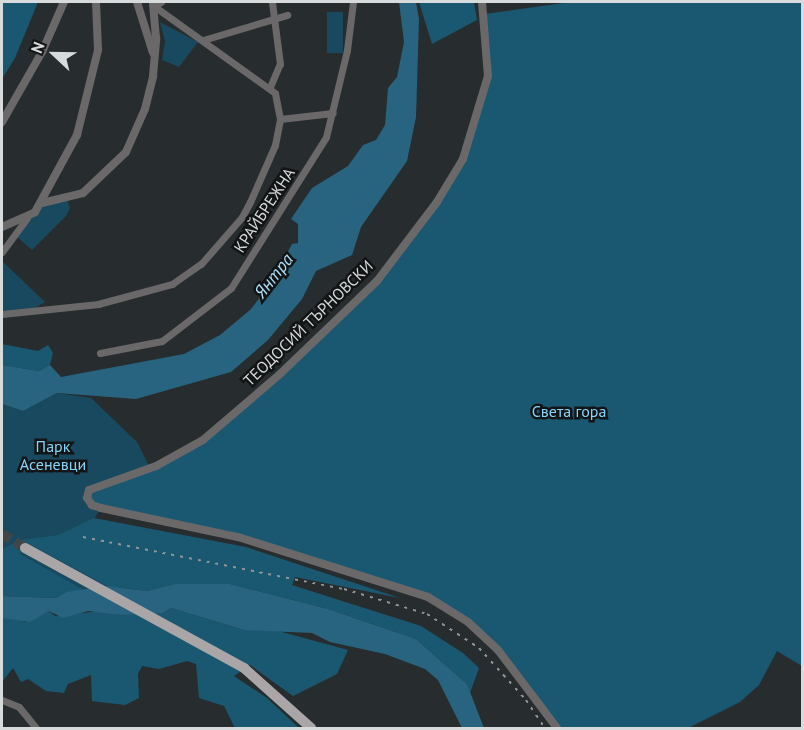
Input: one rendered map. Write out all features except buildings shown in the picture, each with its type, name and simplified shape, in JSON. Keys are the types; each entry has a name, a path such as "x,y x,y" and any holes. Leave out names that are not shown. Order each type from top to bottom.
{"main road":[{"path":"25,548 244,668 310,729"}],"street":[{"path":"2,122 42,52 64,2"},
{"path":"2,252 27,218 44,200 77,135 98,50 96,2"},
{"path":"137,2 155,59"},
{"path":"270,87 280,64 276,18 272,2"},
{"name":"КРАЙБРЕЖНА","path":"100,353 162,341 231,288 320,150 333,113 351,28 352,2"},
{"name":"ТЕОДОСИЙ ТЪРНОВСКИ","path":"482,2 488,76 463,159 437,202 377,281 279,375 203,440 156,466 89,490 87,498 92,505 101,508 238,537 428,597 468,622 498,650 558,729"},
{"path":"44,200 83,193 118,163 145,109 155,59 156,3"},
{"path":"2,314 98,304 179,280 201,264 242,217 272,157 280,119 270,87 202,40 156,3"},
{"path":"202,40 287,15"},
{"path":"280,119 333,113"},
{"path":"2,227 27,218"},
{"path":"2,699 19,707 36,729"}],"green space":[{"path":"2,2 38,2 15,58 2,79"},
{"path":"419,2 474,2 477,20 432,44"},
{"name":"Света гора","path":"571,2 802,2 802,666 777,651 759,685 740,702 688,728 557,728 498,650 468,622 428,597 238,537 92,505 89,490 156,466 203,440 377,281 463,159 488,76 485,14"},
{"path":"327,12 343,12 343,53 327,53"},
{"path":"160,22 198,42 179,67 162,60 165,41"},
{"path":"67,200 70,208 66,216 32,250 16,236 42,203"},
{"path":"2,261 45,302 24,314 2,314"},
{"path":"2,344 38,351 48,345 53,353 50,365 39,371 2,365"},
{"name":"Парк Асеневци","path":"57,393 91,398 137,442 150,468 101,508 92,522 174,584 2,596 2,404 23,411"},
{"path":"94,518 246,547 400,598 295,577 292,585 421,626 463,653 479,668 470,693 467,684 416,639 328,609 230,584 174,584 147,591 107,586 28,543 20,554 85,591 66,592 56,598 2,596 2,549 21,540 59,535"},
{"path":"171,608 244,630 271,629 348,650 337,674 293,696 250,665 234,676 267,698 299,728 235,728 224,706 199,698 196,664 187,661 159,669 142,666 138,674 139,698 125,705 92,701 91,675 68,684 64,693 46,691 28,679 21,682 13,668 2,682 2,618 13,617 25,622 49,611 55,616 100,611 121,615"}],"shaded area":[{"path":"399,2 416,2 419,19 416,117 407,161 361,227 352,255 316,271 302,299 268,340 231,372 136,399 57,393 23,411 2,404 2,365 39,371 50,365 61,377 184,354 220,335 250,310 273,281 292,244 298,243 298,224 291,219 312,188 348,166 363,145 376,140 385,125 388,88 397,77 404,42"},
{"path":"174,584 230,584 328,609 416,639 467,684 484,728 462,728 438,680 425,669 385,654 330,642 312,633 244,630 171,608 162,613 121,615 88,611 63,618 49,611 30,622 2,618 2,596 56,598 66,592 107,586 147,591"}],"tunnel":[{"path":"2,534 25,548"}],"railway":[{"path":"83,537 344,589 427,614 479,648 526,700 545,728"}],"water label":[{"name":"Янтра","path":"274,276"}]}
